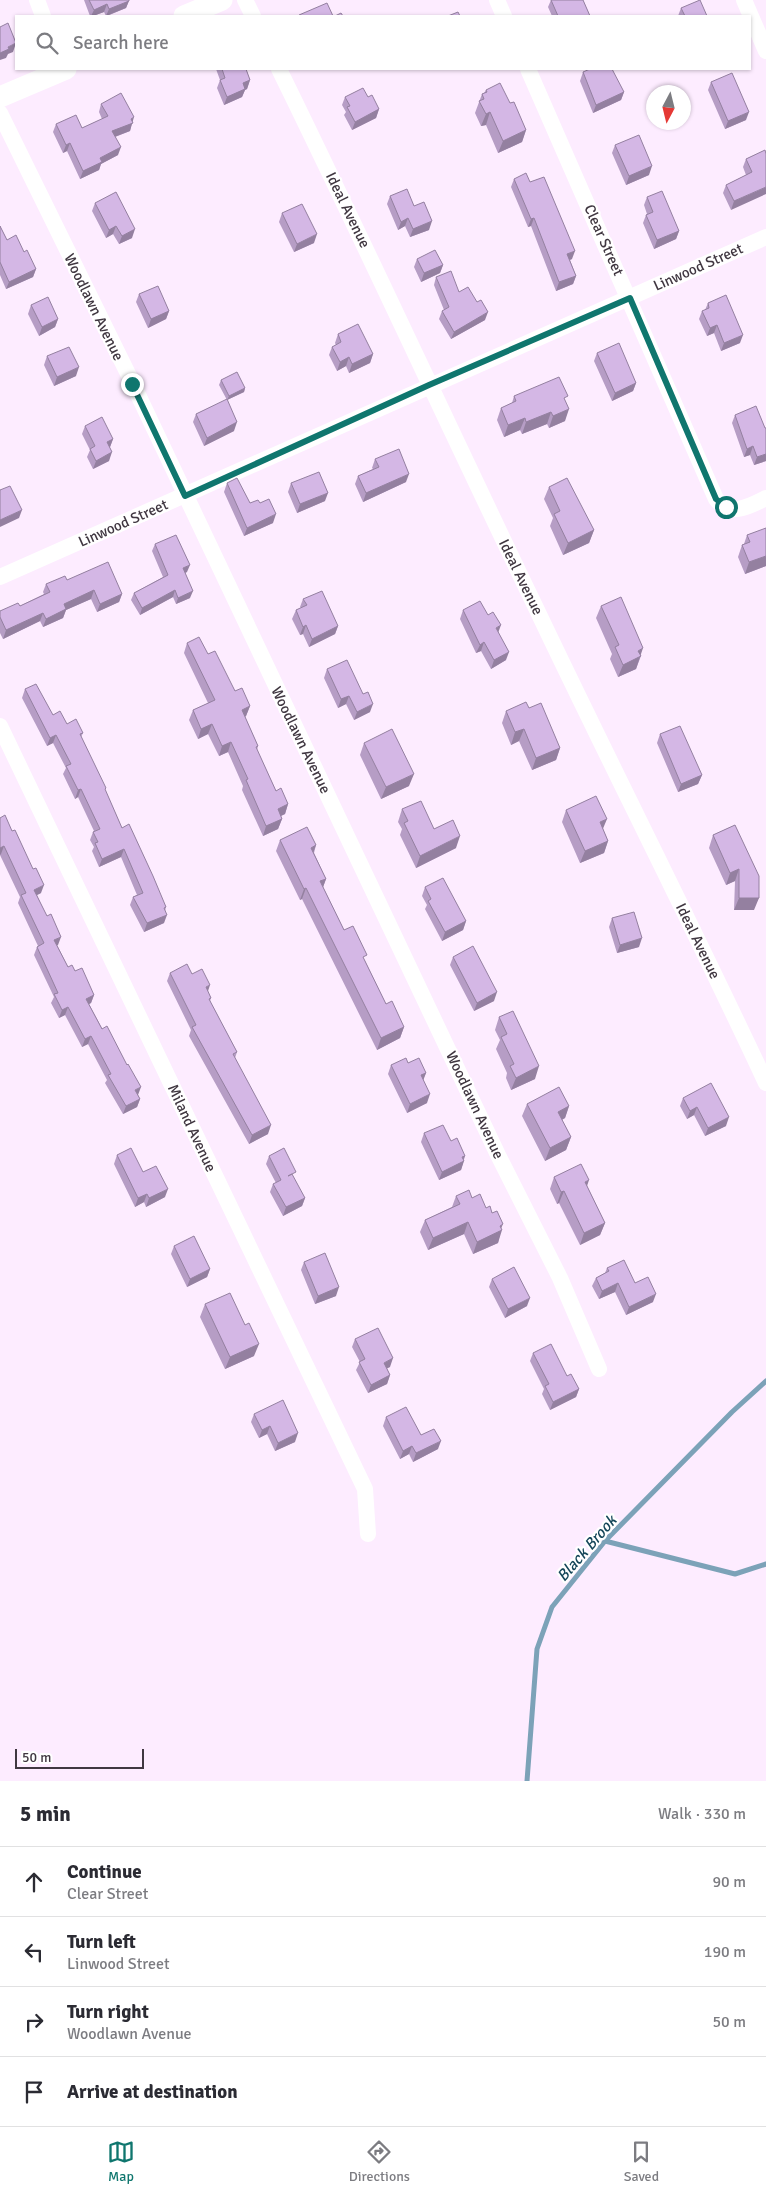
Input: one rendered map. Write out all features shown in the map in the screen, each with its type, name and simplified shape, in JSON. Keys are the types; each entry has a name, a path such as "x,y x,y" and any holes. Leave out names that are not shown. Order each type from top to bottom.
{"street":[{"path":"37,0 43,15"},
{"path":"186,15 222,0"},
{"path":"245,0 252,15"},
{"path":"497,0 504,15"},
{"path":"744,0 750,15"},
{"path":"751,16 766,51"},
{"path":"0,97 62,70"},
{"name":"Ideal Avenue","path":"279,70 380,276 429,385 766,1083"},
{"name":"Clear Street","path":"528,70 630,298 716,499 720,504 733,510 742,509 766,498"},
{"name":"Woodlawn Avenue","path":"0,113 133,384 498,1155 560,1278 599,1369"},
{"name":"Linwood Street","path":"0,577 766,237"},
{"name":"Miland Avenue","path":"0,726 365,1489 368,1534"}],"building":[{"path":"89,0 129,1 109,9 107,4 94,10"},
{"path":"551,0 583,0 590,15 558,15"},
{"path":"700,0 707,15 684,15 681,8"},
{"path":"327,3 333,15 299,15"},
{"path":"8,23 15,44 0,53 0,27"},
{"path":"222,70 246,70 250,80 243,83 245,89 227,97 220,80 225,78"},
{"path":"588,70 613,70 624,92 596,105 583,72"},
{"path":"732,73 749,112 728,121 711,82"},
{"path":"500,83 510,103 514,102 526,130 503,141 490,112 486,114 479,101 484,99 482,94 487,92 486,90"},
{"path":"363,88 368,97 372,95 379,109 355,122 347,107 350,106 345,97"},
{"path":"121,93 134,117 131,119 133,123 112,131 121,147 100,158 102,162 83,171 70,143 66,145 56,124 76,115 82,128 108,116 101,104"},
{"path":"639,135 652,166 629,176 615,145"},
{"path":"765,150 766,187 734,201 726,185 752,172 746,159"},
{"path":"526,173 530,182 544,177 575,251 567,254 576,276 559,282 534,218 531,219 514,179"},
{"path":"407,189 414,206 424,202 432,221 413,229 408,218 401,222 390,196"},
{"path":"662,191 679,231 657,240 646,215 653,212 647,197"},
{"path":"116,192 135,229 122,236 116,226 109,230 95,203"},
{"path":"302,204 317,234 297,244 282,213"},
{"path":"0,226 7,240 16,235 24,252 27,250 36,269 9,282 0,262"},
{"path":"435,250 443,265 424,273 417,259"},
{"path":"451,271 459,292 468,287 477,302 481,300 488,312 454,332 442,311 449,307 436,277"},
{"path":"158,286 169,311 151,319 139,294"},
{"path":"726,295 743,335 724,343 717,325 710,328 702,311 709,308 708,303"},
{"path":"48,297 58,319 42,327 31,305"},
{"path":"358,324 373,354 352,364 349,357 340,362 332,347 341,342 338,334"},
{"path":"619,343 636,383 615,393 597,353"},
{"path":"69,347 79,367 57,377 47,356"},
{"path":"237,372 245,388 229,396 221,380"},
{"path":"559,377 568,396 564,398 569,409 553,416 551,412 526,422 525,418 508,425 501,408 516,401 514,396"},
{"path":"227,399 237,422 207,438 196,414"},
{"path":"756,406 766,428 766,454 757,457 753,446 747,449 735,415"},
{"path":"102,417 113,439 107,442 112,452 96,461 90,449 95,446 85,426"},
{"path":"399,449 409,474 366,493 358,476 379,467 375,459"},
{"path":"319,472 328,493 300,504 291,483"},
{"path":"237,478 250,503 258,500 260,503 269,499 276,514 247,528 227,483"},
{"path":"567,478 594,530 568,543 554,514 560,511 549,487"},
{"path":"10,486 22,510 0,520 0,490"},
{"path":"766,528 766,556 749,562 742,545 750,542 747,535"},
{"path":"176,535 190,565 183,568 193,591 178,598 175,590 142,608 134,593 168,575 155,544"},
{"path":"108,562 122,594 100,604 94,590 64,604 66,609 46,619 43,613 6,630 0,617 0,611 18,603 20,606 50,592 46,584 65,576 67,580"},
{"path":"322,591 338,626 312,639 306,625 303,627 296,610 307,605 303,599"},
{"path":"621,597 643,648 638,651 641,656 623,665 615,647 619,645 601,606"},
{"path":"480,601 488,615 493,612 501,625 496,628 509,652 494,660 484,642 480,645 463,610"},
{"path":"199,637 208,654 215,651 235,691 242,688 250,706 242,710 258,746 256,747 276,791 281,788 288,804 278,809 282,819 266,826 231,742 222,746 212,724 201,729 193,710 215,700 187,643"},
{"path":"347,660 363,694 368,692 373,704 357,712 349,696 341,699 327,669"},
{"path":"36,684 53,715 60,711 67,724 76,719 83,733 80,734 106,788 122,828 129,824 166,907 164,908 167,915 147,923 133,897 143,893 124,849 102,859 95,843 98,842 93,832 100,829 81,789 78,790 66,766 71,764 56,735 50,738 25,689"},
{"path":"526,702 529,708 541,703 560,748 536,758 524,729 515,732 506,711"},
{"path":"680,726 702,775 681,784 660,734"},
{"path":"392,729 414,774 386,787 364,743"},
{"path":"596,796 607,819 600,822 608,841 585,851 566,810"},
{"path":"421,801 434,829 453,820 460,836 420,856 404,823 408,821 402,809"},
{"path":"5,815 12,831 15,830 33,869 36,868 44,885 34,890 47,916 51,914 61,937 54,940 68,967 72,965 75,971 82,968 94,995 86,999 102,1029 107,1026 127,1065 141,1087 135,1090 140,1099 126,1106 108,1075 111,1074 91,1036 85,1039 68,1007 62,1010 54,994 58,993 37,947 44,943 21,895 26,893 4,846 0,848 0,818"},
{"path":"735,825 759,876 759,898 739,898 739,869 730,873 713,835"},
{"path":"307,827 316,845 311,848 326,879 320,881 344,930 353,926 367,955 363,957 386,1004 392,1001 404,1027 381,1038 280,840"},
{"path":"443,878 466,921 445,932 428,901 431,899 425,887"},
{"path":"634,912 642,938 620,945 612,918"},
{"path":"473,946 497,992 477,1003 453,957"},
{"path":"187,964 192,974 202,969 210,985 206,987 211,998 209,999 237,1052 233,1054 271,1125 252,1135 192,1027 196,1025 170,973"},
{"path":"513,1011 539,1066 516,1078 510,1066 514,1064 501,1037 507,1034 499,1017"},
{"path":"406,1058 408,1063 419,1058 426,1073 421,1075 430,1094 410,1104 391,1065"},
{"path":"711,1083 729,1117 708,1128 697,1107 690,1111 683,1098"},
{"path":"559,1087 569,1106 558,1112 571,1137 550,1148 527,1104"},
{"path":"443,1125 451,1141 457,1138 465,1156 462,1157 464,1161 442,1172 424,1133"},
{"path":"131,1148 143,1172 156,1166 168,1189 149,1198 147,1194 138,1198 117,1155"},
{"path":"284,1148 296,1172 292,1174 305,1198 286,1207 273,1184 281,1180 269,1156"},
{"path":"581,1164 589,1180 585,1182 605,1223 584,1233 564,1191 561,1192 554,1177"},
{"path":"469,1190 472,1198 480,1194 486,1208 490,1206 492,1213 497,1211 503,1224 500,1226 502,1230 477,1242 468,1222 433,1238 425,1220 460,1204 456,1196"},
{"path":"194,1236 210,1269 190,1279 174,1246"},
{"path":"325,1253 339,1287 318,1296 304,1262"},
{"path":"624,1260 635,1283 648,1277 656,1294 629,1307 618,1283 602,1291 596,1278 609,1271 607,1268"},
{"path":"514,1267 530,1298 508,1309 492,1279"},
{"path":"230,1293 245,1325 249,1323 259,1344 230,1357 205,1304"},
{"path":"378,1328 393,1358 384,1363 390,1375 371,1385 359,1362 365,1359 355,1339"},
{"path":"551,1344 567,1376 571,1374 579,1389 553,1402 545,1386 549,1384 533,1353"},
{"path":"283,1400 298,1433 278,1443 270,1426 262,1430 254,1414"},
{"path":"406,1407 421,1435 434,1429 441,1441 416,1453 412,1446 403,1451 386,1417"}],"waterway":[{"name":"Black Brook","path":"527,1781 537,1649 552,1607 605,1541 732,1412 766,1381"},
{"path":"605,1541 735,1574 766,1564"}],"route":[{"path":"132,384 185,496 429,385 630,298 716,499 726,507"}]}
